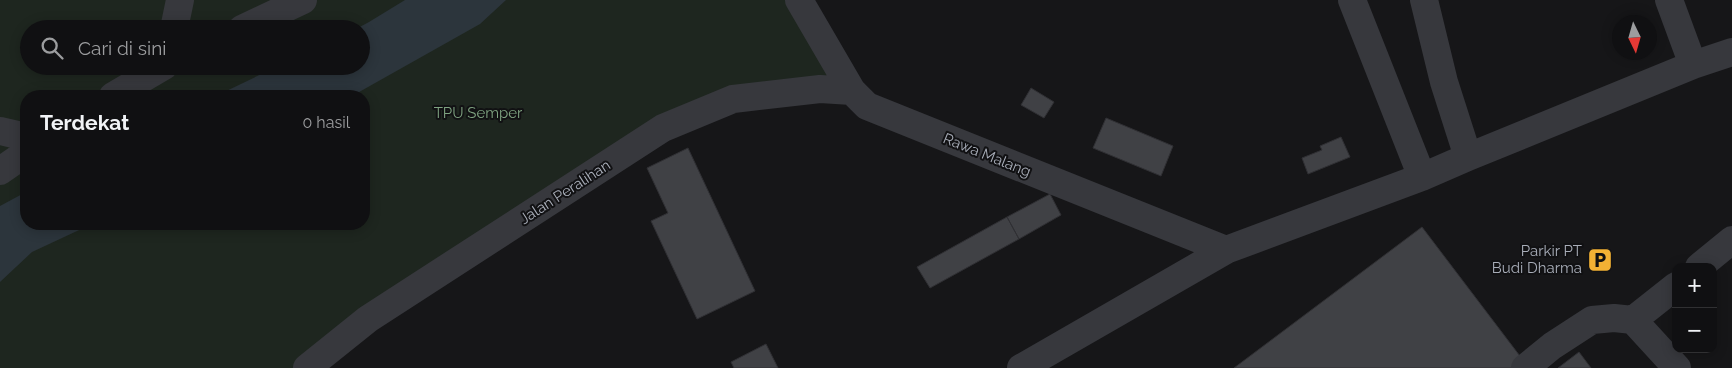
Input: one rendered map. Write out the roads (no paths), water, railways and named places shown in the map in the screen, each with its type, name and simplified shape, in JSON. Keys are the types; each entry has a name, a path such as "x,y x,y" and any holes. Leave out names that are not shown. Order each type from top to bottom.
{"street":[{"path":"176,20 180,0"},
{"path":"261,20 303,0"},
{"name":"Rawa Malang","path":"798,0 852,91 861,102 877,112 1226,250"},
{"path":"1352,0 1422,178"},
{"path":"1424,0 1444,82 1468,157"},
{"path":"1669,0 1693,65"},
{"path":"1021,368 1226,250 1422,178 1468,157 1693,65 1732,52"},
{"path":"123,90 149,75"},
{"name":"Jalan Peralihan","path":"307,368 368,319 663,128 733,99 820,89 852,91"},
{"path":"0,131 20,136"},
{"path":"0,171 20,157"},
{"path":"1704,263 1732,240"},
{"path":"1633,320 1672,289"},
{"path":"1525,368 1552,346 1592,320 1614,318 1633,320 1677,368"}],"place":[{"name":"Parkir PT Budi Dharma","path":"1600,260"}],"park label":[{"name":"TPU Semper","path":"478,113"}]}
